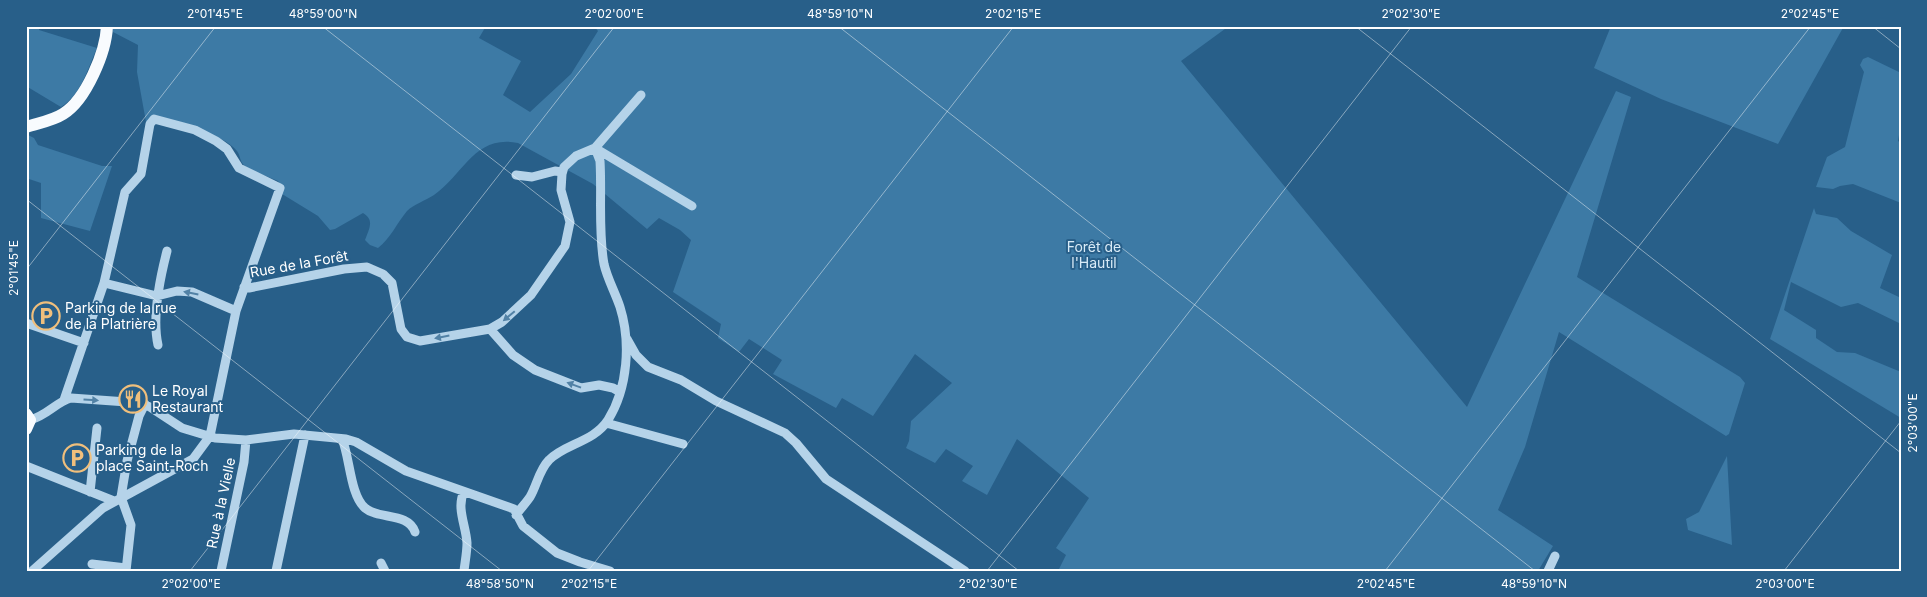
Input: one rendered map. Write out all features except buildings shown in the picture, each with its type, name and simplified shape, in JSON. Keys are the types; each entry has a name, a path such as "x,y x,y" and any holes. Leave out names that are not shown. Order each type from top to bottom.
{"main road":[{"path":"26,127 55,118 71,108 83,92 98,62 107,26"}],"street":[{"path":"516,175 532,177 555,171 562,172 564,167 576,156 595,148 640,95"},
{"path":"32,571 103,508 193,458 210,436 236,311 280,188 239,168 227,150 216,141 195,130 173,122 154,119 150,124 142,174 125,192 104,283 64,400"},
{"path":"595,148 692,206"},
{"path":"516,515 530,498 542,469 548,460 591,436 606,422 614,409 620,392 626,360 627,339 620,308 604,264 600,161 595,148"},
{"name":"Rue de la Forêt","path":"244,287 250,288 344,269 367,267 379,271 389,278 392,283 401,329 408,337 420,341 490,329 502,322 526,300 553,263 567,239 570,222 561,190 562,172"},
{"path":"158,344 155,333 167,251"},
{"path":"104,283 159,296 177,291 192,292 236,311"},
{"path":"26,323 84,343"},
{"path":"490,329 513,356 527,366 582,388 599,385 620,392"},
{"path":"627,339 636,355 648,367 681,380 716,401 785,433 796,443 826,479 966,571"},
{"path":"28,421 42,417 64,400 71,398 145,404 182,428 215,438 246,440 288,434 356,442 406,471 514,509 526,529 557,553 610,571"},
{"path":"92,564 126,569 131,525 117,499 139,416 145,404"},
{"path":"606,422 683,444"},
{"path":"90,492 97,428"},
{"path":"276,571 305,435"},
{"path":"342,439 347,450 356,493 362,505 369,511 404,521 414,528 416,532"},
{"name":"Rue à la Vielle","path":"222,571 244,462 246,440"},
{"path":"26,466 70,482 90,492 117,499"},
{"path":"464,492 461,507 467,544 464,571"},
{"path":"1548,571 1555,556"}],"green space":[{"path":"26,26 40,26 39,30 97,48 79,88 74,96 61,107 26,86"},
{"name":"Forêt de l'Hautil","path":"113,26 486,26 479,38 521,61 503,95 530,112 571,74 598,31 594,26 1229,26 1181,61 1467,407 1616,91 1631,97 1577,277 1740,377 1745,383 1729,434 1726,436 1559,332 1525,447 1498,510 1553,546 1538,571 1058,571 1066,555 1056,548 1089,498 1017,439 987,495 962,481 973,466 946,449 935,463 906,448 909,441 911,421 952,383 915,354 873,416 842,398 836,408 773,374 782,360 749,339 739,352 718,338 721,324 673,292 691,240 680,230 659,218 647,229 593,184 518,143 503,142 491,144 480,150 434,195 407,211 390,236 378,248 370,245 365,240 370,222 363,213 330,230 318,216 282,194 278,181 246,167 242,163 237,151 220,138 181,125 146,122 137,72 138,45 113,32"},
{"path":"1611,26 1844,26 1778,144 1661,99 1594,68"},
{"path":"1868,57 1901,73 1901,123 1898,141 1901,143 1901,203 1853,184 1833,189 1816,187 1827,157 1845,147 1864,72 1860,65 1863,59"},
{"path":"26,134 34,138 38,145 102,166 112,166 90,231 41,218 41,183 26,178"},
{"path":"1814,208 1816,214 1837,218 1851,231 1892,255 1880,288 1901,298 1901,324 1858,303 1841,307 1791,282 1784,310 1816,330 1816,338 1837,352 1855,353 1901,372 1901,418 1770,339"},
{"path":"1727,456 1732,545 1688,530 1686,519 1699,512"}],"place":[{"name":"Parking de la rue de la Platrière","path":"46,316"},
{"name":"Le Royal Restaurant","path":"133,399"},
{"name":"Parking de la place Saint-Roch","path":"77,458"}]}
